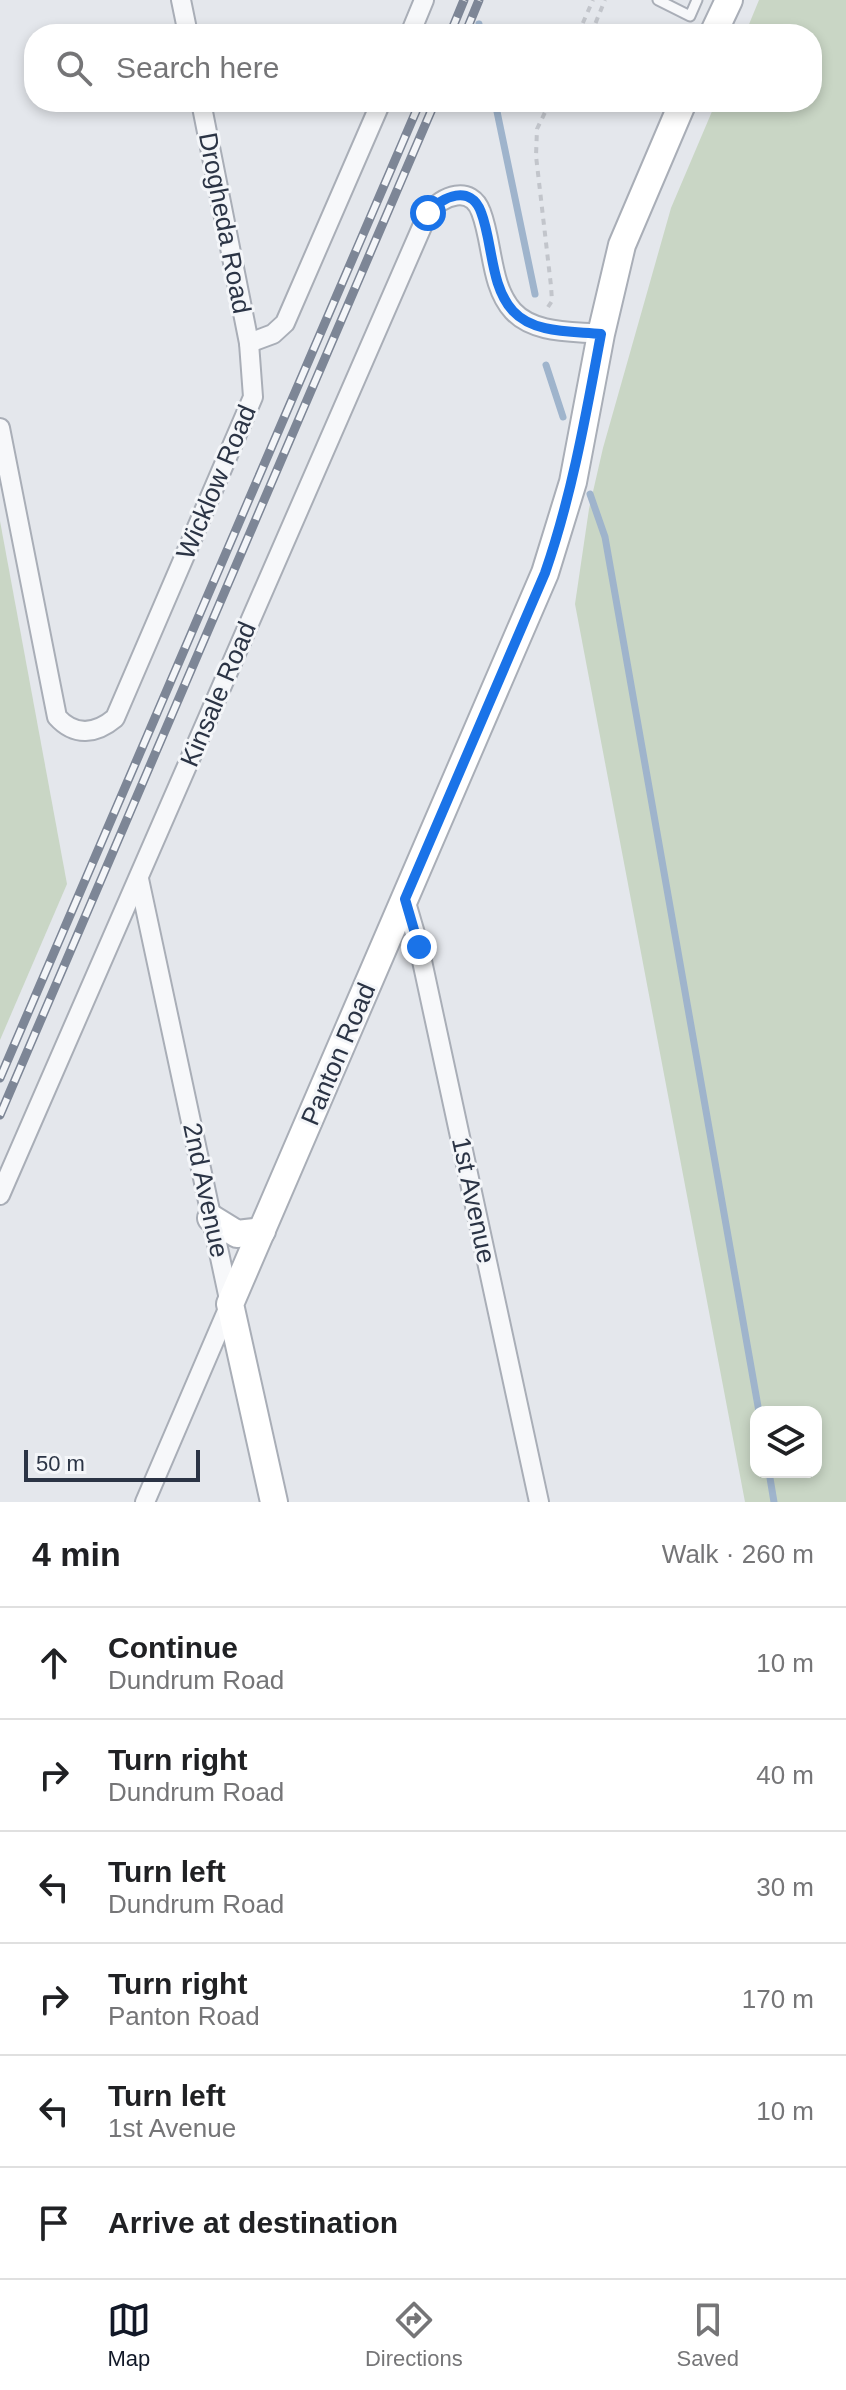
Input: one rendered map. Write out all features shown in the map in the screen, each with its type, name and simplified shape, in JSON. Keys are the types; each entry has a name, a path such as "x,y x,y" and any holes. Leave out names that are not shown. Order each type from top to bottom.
{"street":[{"path":"181,0 186,24"},
{"path":"414,24 424,0"},
{"path":"718,24 729,0"},
{"name":"Drogheda Road","path":"203,112 249,343"},
{"path":"249,343 273,334 285,323 377,112"},
{"name":"Panton Road","path":"145,1502 545,573 576,469 601,334 622,245 679,112"},
{"name":"Kinsale Road","path":"0,1195 422,224 444,197 470,197 481,209 503,298 515,314 536,327"},
{"path":"536,327 601,334"},
{"name":"Wicklow Road","path":"0,428 57,717 66,727 91,731 106,726 115,718 247,416 253,386 249,343"},
{"name":"2nd Avenue","path":"139,879 274,1502"},
{"name":"1st Avenue","path":"405,899 419,947 539,1502"},
{"path":"211,1218 237,1234 262,1231"}],"lane":[{"path":"658,0 690,16 697,0"}],"path":[{"path":"582,24 593,0"},
{"path":"595,24 605,0"},
{"path":"536,327 552,301 536,156 537,129 545,112"}],"green space":[{"path":"759,0 846,0 846,1502 745,1502 575,604 589,509 603,448 671,208 712,112 822,112 822,24 749,24"},
{"path":"0,521 67,884 0,1040"}],"waterway":[{"path":"497,112 535,294"},
{"path":"546,365 563,417"},
{"path":"590,494 605,537 758,1406"},
{"path":"770,1478 774,1502"}],"railway":[{"path":"454,24 464,0"},
{"path":"469,24 479,0"},
{"path":"0,1078 416,112"},
{"path":"0,1115 431,112"}],"route":[{"path":"419,947 405,899 545,573 573,482 601,334 536,327 515,314 503,298 481,209 470,197 444,197 428,213"}]}
